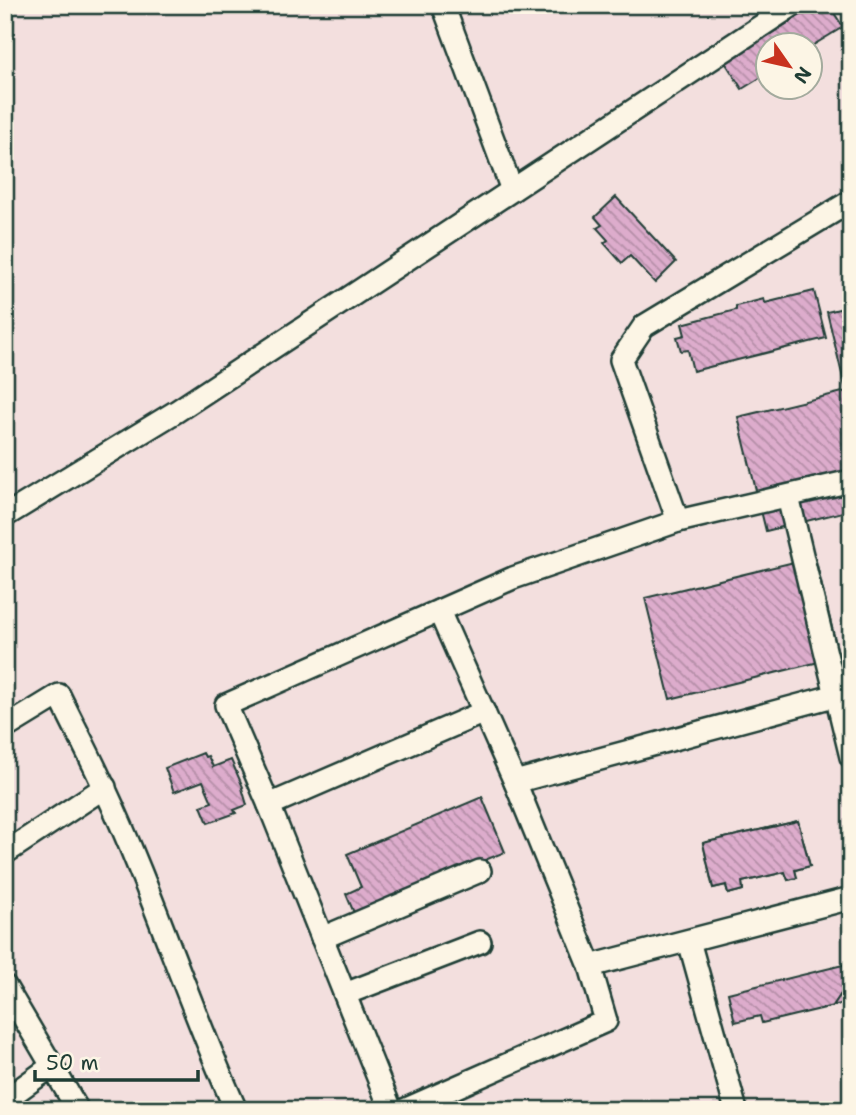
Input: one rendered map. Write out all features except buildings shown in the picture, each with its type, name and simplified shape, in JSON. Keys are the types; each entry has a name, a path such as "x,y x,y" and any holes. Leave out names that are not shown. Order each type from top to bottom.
{"street":[{"path":"443,5 512,190"},
{"path":"5,516 177,411 793,5"},
{"path":"678,521 621,360 644,326 851,201"},
{"path":"391,1110 226,705 513,578 678,521 851,481"},
{"path":"788,497 851,757"},
{"path":"404,1110 606,1021 590,966 515,782 439,611"},
{"path":"5,728 59,695 105,788 185,991 236,1110"},
{"path":"515,782 837,695"},
{"path":"269,805 484,712"},
{"path":"5,853 105,788"},
{"path":"322,938 480,871"},
{"path":"590,966 851,898"},
{"path":"345,994 480,942"},
{"path":"689,942 736,1110"},
{"path":"5,986 78,1110"},
{"path":"5,1100 52,1066"}]}
